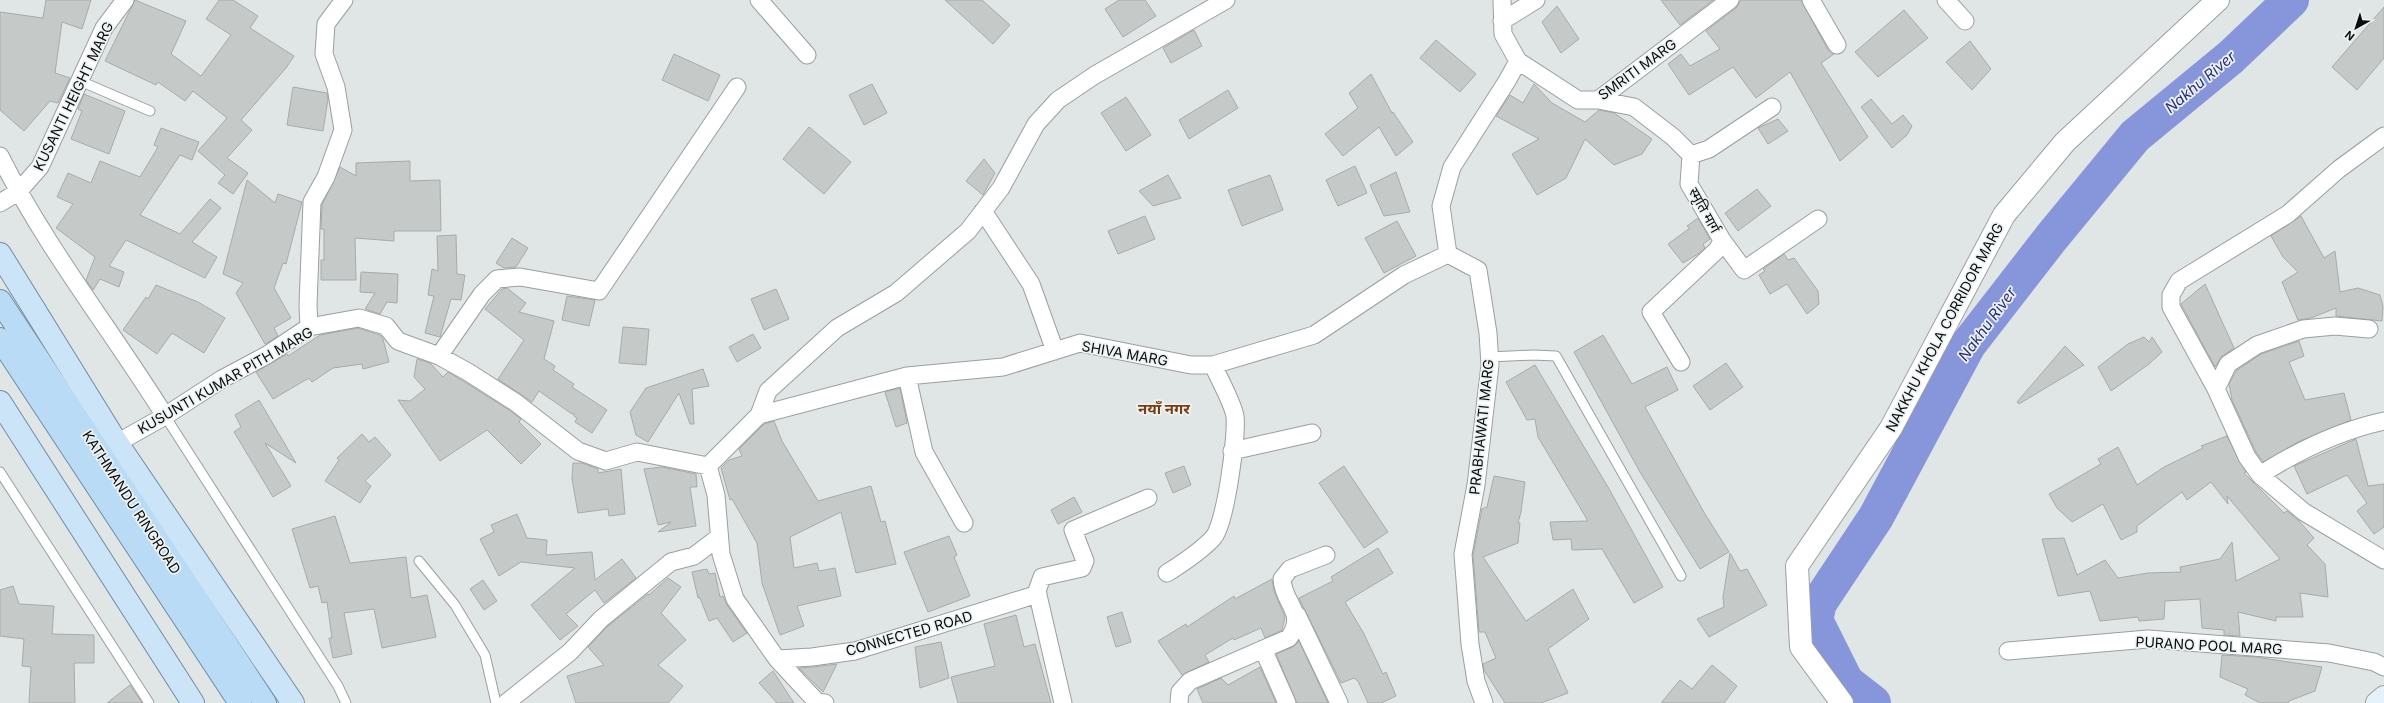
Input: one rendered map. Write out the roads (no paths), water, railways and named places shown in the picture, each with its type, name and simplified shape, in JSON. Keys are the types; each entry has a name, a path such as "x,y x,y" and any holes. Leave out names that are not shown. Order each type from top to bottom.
{"highway":[{"name":"KATHMANDU RINGROAD","path":"0,301 265,703"},
{"name":"KATHMANDU RINGROAD","path":"0,339 240,703"}],"main road":[{"path":"0,254 117,443 293,703"},
{"path":"0,402 193,703"},
{"path":"2377,703 2384,697"}],"street":[{"name":"KUSANTI HEIGHT MARG","path":"0,203 18,192 40,167 104,28 125,0"},
{"path":"309,327 308,305 312,202 326,177 343,130 336,86 324,54 326,24 344,0"},
{"path":"759,0 807,55"},
{"path":"825,703 817,702 777,659 735,599 721,554 716,495 708,466 759,415 768,391 837,328 896,293 968,231 1001,188 1036,124 1058,100 1095,74 1226,0"},
{"path":"1448,254 1441,206 1452,167 1507,81 1518,61 1503,34 1502,0"},
{"path":"1502,21 1536,0"},
{"name":"SMRITI MARG","path":"1518,61 1578,100 1598,100 1730,0"},
{"path":"1811,0 1837,45"},
{"path":"1946,0 1965,20"},
{"name":"NAKKHU KHOLA CORRIDOR MARG","path":"1842,703 1801,647 1797,566 1891,428 2004,215 2065,142 2218,0"},
{"path":"439,356 482,294 497,279 520,277 599,291 737,87"},
{"path":"1598,100 1634,107 1673,137 1691,155 1710,149 1772,107"},
{"path":"2384,136 2339,170 2288,214 2179,281 2171,295 2170,307 2216,390 2247,457 2260,475 2304,512 2384,560"},
{"name":"स्मृति मार्ग","path":"1681,362 1651,312 1718,249 1722,240 1689,184 1691,155"},
{"path":"0,156 18,192 56,255 126,354 165,416"},
{"path":"983,211 1031,284 1055,351"},
{"path":"1722,240 1744,270 1818,219"},
{"name":"PRABHAWATI MARG","path":"1448,254 1478,270 1489,357 1476,485 1463,554 1470,644 1476,681 1484,703"},
{"name":"SHIVA MARG","path":"759,415 907,376 1003,367 1080,343 1191,365 1213,365 1314,335 1404,275 1448,254"},
{"name":"KUSUNTI KUMAR PITH MARG","path":"117,443 165,416 222,379 266,355 309,327 359,318 386,326 398,341 439,356 515,402 578,451 606,461 637,452 708,466"},
{"path":"2216,390 2228,364 2257,345 2303,329 2335,326 2369,329"},
{"path":"1167,573 1191,558 1214,537 1224,514 1235,415 1213,365"},
{"path":"907,376 924,452 964,523"},
{"path":"2260,475 2296,452 2352,428 2384,421"},
{"path":"1232,451 1312,433"},
{"path":"1063,703 1038,594 1039,582 1042,577 1082,568 1084,566 1085,561 1073,530 1148,498"},
{"path":"506,703 570,652 601,618 632,596 671,562 694,556 720,537"},
{"path":"1326,555 1290,569 1282,578 1282,590 1297,615 1339,703"},
{"name":"CONNECTED ROAD","path":"777,659 812,657 855,651 1038,594"},
{"path":"1179,703 1180,692 1190,681 1289,638 1295,629 1297,615"},
{"name":"PURANO POOL MARG","path":"2008,651 2148,639 2329,653 2374,662 2384,666"},
{"path":"1263,649 1288,703"}],"lane":[{"path":"80,81 150,111"},
{"path":"1489,357 1533,355 1556,356 1681,576"},
{"path":"165,416 338,686 346,703"},
{"path":"0,472 149,703"},
{"path":"419,561 455,605 485,655 496,703"}],"waterway":[{"name":"Nakhu River","path":"1873,703 1846,682 1815,620 1819,603 1876,517 1968,345 2051,238 2135,136 2231,57 2291,0"}],"district":[{"name":"नयाँ नगर","path":"1164,408"}]}
